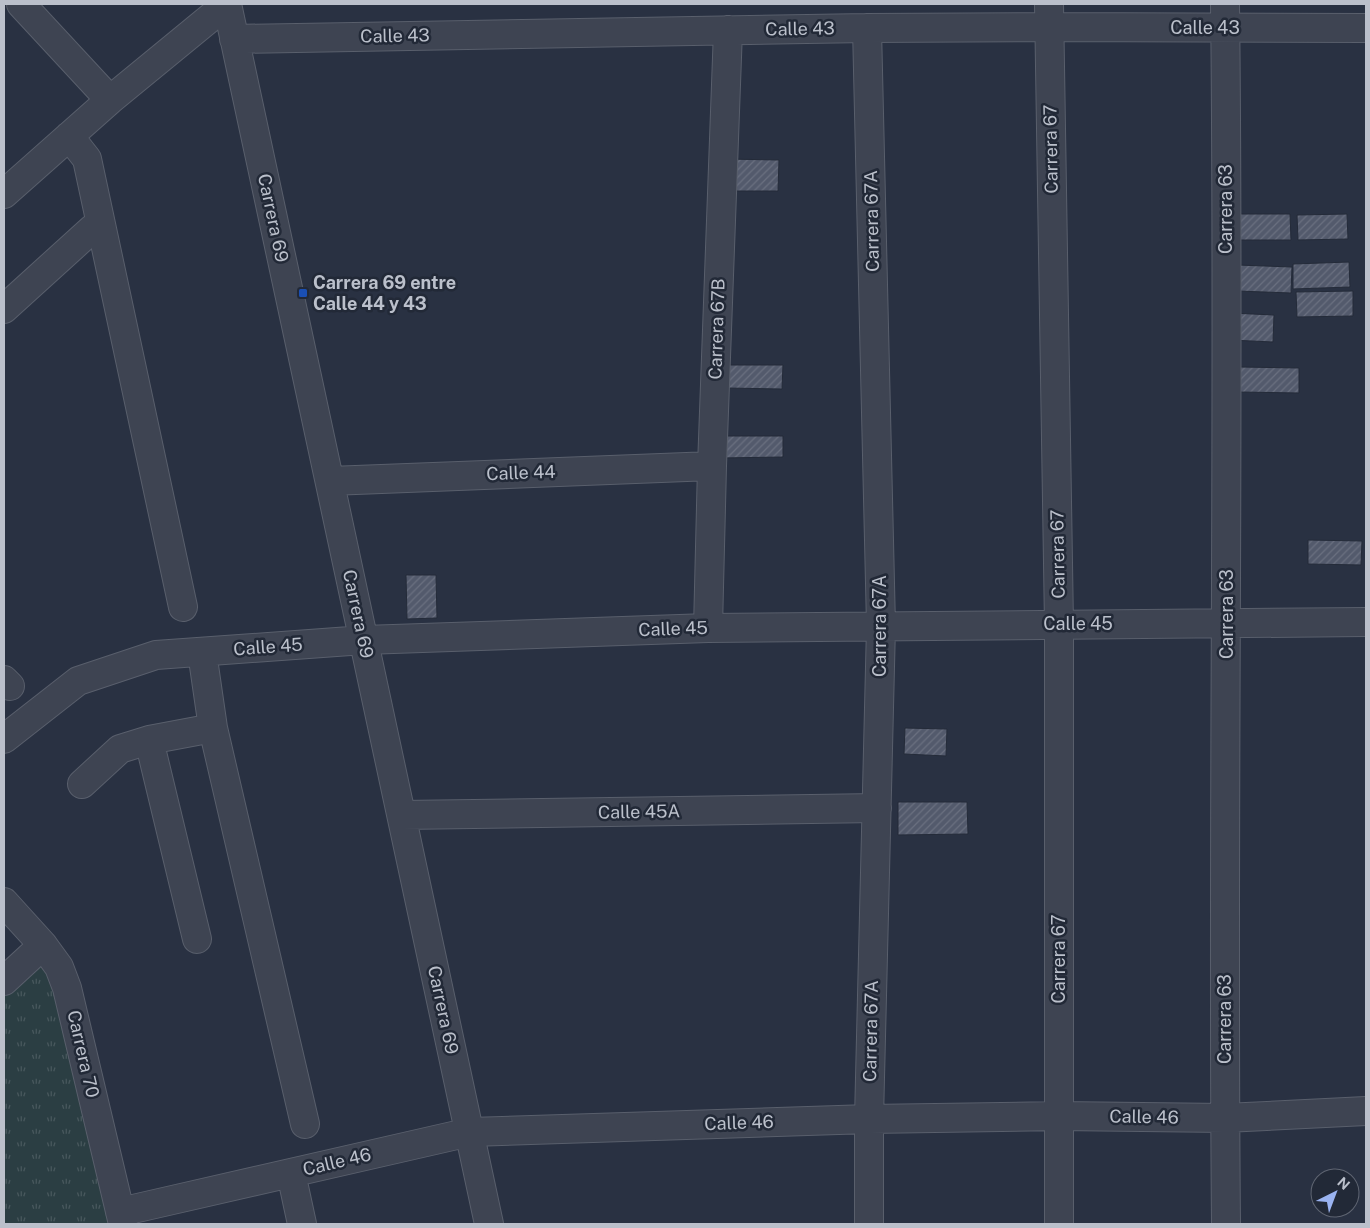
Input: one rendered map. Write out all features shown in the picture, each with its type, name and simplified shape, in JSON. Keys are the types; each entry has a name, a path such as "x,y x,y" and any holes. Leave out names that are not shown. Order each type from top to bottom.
{"street":[{"path":"21,4 110,100"},
{"path":"4,194 110,100 227,4"},
{"name":"Carrera 69","path":"227,4 489,1224"},
{"name":"Calle 43","path":"234,39 867,28 1049,15 1225,16 1366,28"},
{"name":"Carrera 67","path":"1049,15 1059,624 1058,1224"},
{"name":"Carrera 63","path":"1225,16 1226,1224"},
{"name":"Carrera 67A","path":"867,28 881,626 869,1119 869,1224"},
{"name":"Carrera 67B","path":"708,628 728,30"},
{"path":"69,136 86,159 184,607"},
{"path":"4,309 92,229 101,227"},
{"name":"Calle 44","path":"330,481 712,466"},
{"name":"Calle 45","path":"4,739 78,681 156,655 364,640 708,628 1366,622"},
{"path":"202,652 213,728 305,1124"},
{"path":"82,784 120,749 148,740 213,728"},
{"path":"148,740 197,939"},
{"name":"Calle 45A","path":"402,815 877,808"},
{"name":"Carrera 70","path":"4,902 42,945 58,967 67,988 122,1218"},
{"path":"4,981 42,945"},
{"name":"Calle 46","path":"122,1218 290,1173 470,1132 869,1119 1058,1116 1225,1118 1366,1111"},
{"path":"290,1173 302,1224"}],"green space":[{"path":"43,945 123,1224 4,1224 4,981"}],"building":[{"path":"725,159 779,160 778,191 724,191"},
{"path":"1237,214 1290,214 1291,240 1238,240"},
{"path":"1347,214 1348,239 1298,240 1297,215"},
{"path":"1349,262 1350,287 1293,289 1293,264"},
{"path":"1237,265 1292,267 1291,293 1237,291"},
{"path":"1353,291 1353,316 1297,317 1296,292"},
{"path":"1231,313 1274,315 1273,342 1230,340"},
{"path":"725,365 783,365 782,389 725,388"},
{"path":"1240,367 1299,368 1299,393 1239,392"},
{"path":"721,436 783,436 783,457 721,458"},
{"path":"1308,540 1362,541 1361,565 1308,564"},
{"path":"406,575 436,575 437,618 407,619"},
{"path":"905,728 947,729 946,756 904,754"},
{"path":"898,802 967,802 968,834 898,835"}],"place":[{"name":"Carrera 69 entre Calle 44 y 43","path":"303,293"}]}
